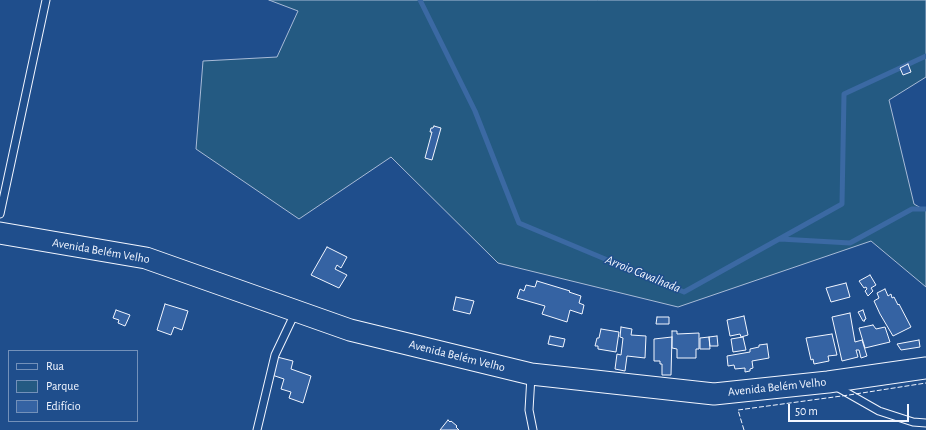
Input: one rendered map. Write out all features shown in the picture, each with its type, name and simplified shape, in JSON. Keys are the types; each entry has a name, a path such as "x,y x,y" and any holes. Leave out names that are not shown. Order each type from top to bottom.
{"main road":[{"name":"Avenida Belém Velho","path":"0,233 146,258 350,330 531,374 714,394 828,382 926,368"}],"lane":[{"path":"0,214 46,0"},
{"path":"256,430 275,355 296,310"},
{"path":"531,374 529,410 533,430"},
{"path":"828,382 879,411 913,422 926,423"}],"green space":[{"path":"269,0 926,0 926,77 889,100 914,204 926,211 926,287 871,241 678,307 498,263 391,157 299,219 196,149 203,61 277,57 298,11"}],"building":[{"path":"908,64 911,72 903,75 900,68"},
{"path":"434,126 441,128 432,160 425,158 432,132 430,132 431,128"},
{"path":"327,247 347,257 341,268 337,265 335,269 347,275 339,288 311,275"},
{"path":"870,275 876,285 871,288 873,291 868,296 865,291 867,289 866,287 864,288 859,281"},
{"path":"537,281 581,296 579,303 584,305 582,314 570,310 567,322 542,314 545,306 517,298 520,289 524,291 526,285 535,287"},
{"path":"846,283 850,297 831,302 826,288"},
{"path":"885,289 888,296 891,294 892,298 894,297 898,305 899,304 911,327 893,336 874,301 879,298 877,293"},
{"path":"456,297 474,301 470,314 453,310"},
{"path":"165,304 188,311 182,330 174,327 171,335 157,330"},
{"path":"116,310 130,315 125,326 118,323 119,320 113,318"},
{"path":"863,310 866,319 864,320 865,321 863,321 858,312"},
{"path":"850,313 855,342 862,340 867,356 861,358 859,350 856,350 858,357 842,361 832,317"},
{"path":"744,316 748,335 741,337 740,334 730,336 727,320"},
{"path":"657,317 669,317 669,324 656,324"},
{"path":"873,325 876,329 885,327 890,342 865,348 859,328"},
{"path":"621,327 632,329 631,335 646,336 645,358 627,356 625,371 615,369 617,354 621,355 623,338 620,337"},
{"path":"601,329 619,332 616,352 598,349 598,346 595,346"},
{"path":"672,331 677,331 677,334 699,333 699,349 696,349 696,358 677,358 677,349 672,348"},
{"path":"832,334 837,355 828,356 829,361 814,364 813,359 811,360 806,338"},
{"path":"550,336 565,339 563,347 548,344"},
{"path":"717,336 718,346 710,346 709,337"},
{"path":"672,337 671,375 662,375 662,364 660,364 660,361 654,361 654,339"},
{"path":"709,337 710,349 700,349 700,338"},
{"path":"743,337 746,350 733,352 731,339"},
{"path":"919,340 920,347 901,350 897,344"},
{"path":"767,344 769,358 752,361 753,368 750,369 750,371 745,372 745,368 735,369 734,365 728,366 727,356 750,352 750,349 759,347 759,345"},
{"path":"277,357 293,361 291,369 311,376 303,403 289,398 291,392 281,389 284,379 272,375"},
{"path":"448,420 457,426 456,427 459,430 440,430"}],"waterway":[{"name":"Arroio Cavalhada","path":"420,0 475,111 519,223 684,292 842,204 844,94 926,56"},
{"path":"780,239 850,243 912,209 926,209"}],"fence":[{"path":"744,430 738,410 926,383"}]}
